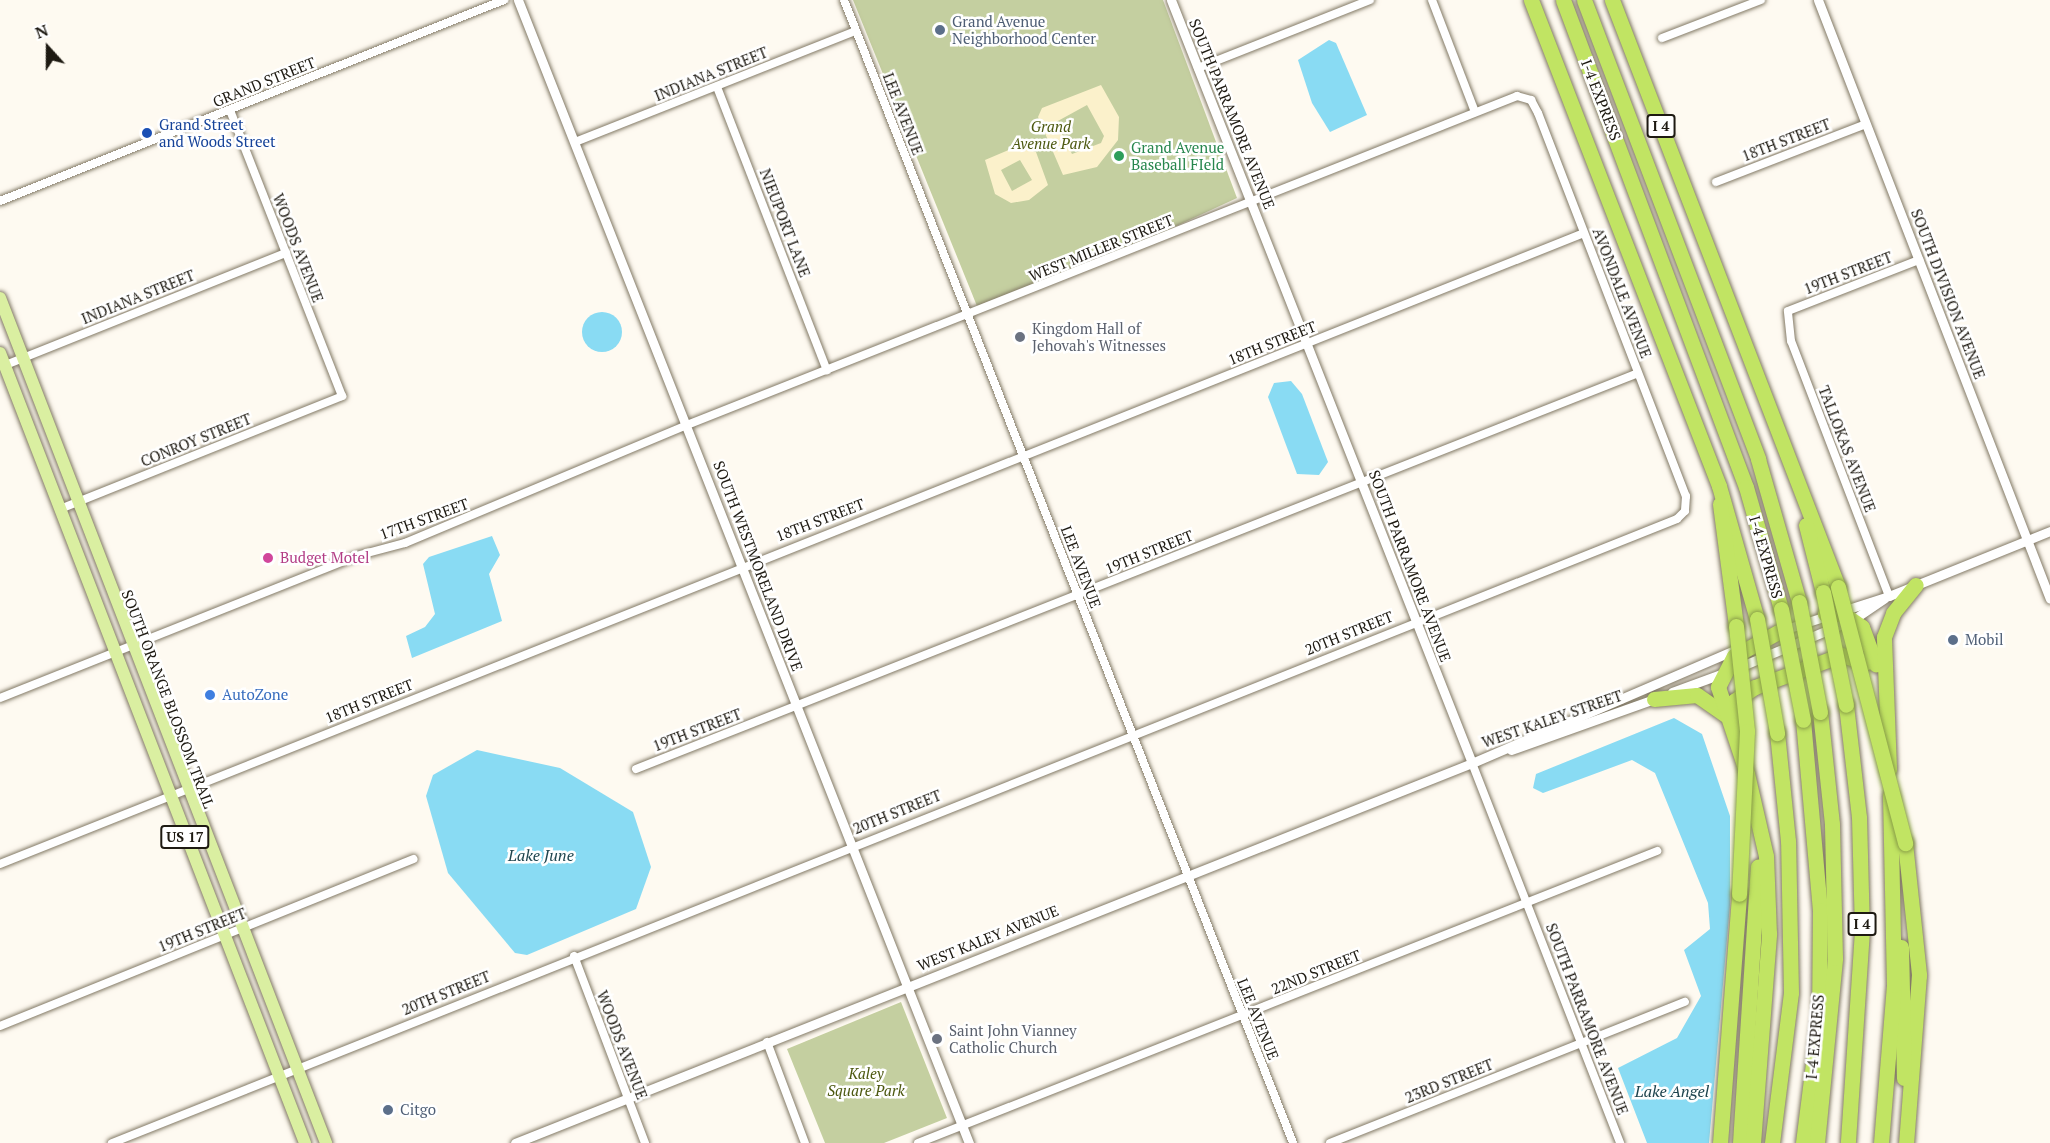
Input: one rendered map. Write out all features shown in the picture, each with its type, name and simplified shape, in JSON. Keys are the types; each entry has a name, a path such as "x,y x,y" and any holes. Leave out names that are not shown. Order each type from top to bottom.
{"highway":[{"path":"1531,0 1719,486 1757,619 1777,733 1788,842 1791,993 1772,1143"},
{"name":"I-4 EXPRESS","path":"1563,0 1746,487 1781,609 1803,720 1820,910 1819,1016 1803,1143"},
{"name":"I-4 EXPRESS","path":"1584,0 1758,459 1799,602 1820,712 1833,824 1835,958 1817,1143"},
{"name":"I 4","path":"1612,0 1775,428 1823,592 1846,705 1859,817 1862,930 1848,1143"},
{"path":"1775,428 1838,587 1905,843 1919,975 1906,1143"},
{"path":"1719,486 1720,532 1736,626 1747,731 1739,894 1720,1143"},
{"path":"1881,1143 1894,985 1884,637 1893,613 1916,585"},
{"path":"1825,614 1854,620 1870,638 1876,677 1890,836"},
{"path":"1753,1143 1769,934 1766,856 1755,807 1726,715 1720,675 1734,656 1778,632"},
{"path":"1737,745 1732,706 1755,687 1841,655 1855,656 1876,677"},
{"path":"1654,699 1697,695 1726,715"},
{"path":"1740,1143 1758,870 1755,807"},
{"path":"1893,896 1906,987 1906,1060 1897,1143"}],"main road":[{"name":"SOUTH ORANGE BLOSSOM TRAIL","path":"0,298 186,788 326,1143"},
{"name":"US 17","path":"0,353 2,366 60,509 305,1143"}],"street":[{"name":"GRAND STREET","path":"0,201 504,0"},
{"name":"SOUTH WESTMORELAND DRIVE","path":"519,0 969,1143"},
{"name":"LEE AVENUE","path":"844,0 1293,1143"},
{"name":"SOUTH PARRAMORE AVENUE","path":"1171,0 1472,763 1578,1044 1620,1143"},
{"path":"1198,68 1370,0"},
{"path":"1432,0 1475,112"},
{"path":"1662,38 1761,0"},
{"name":"SOUTH DIVISION AVENUE","path":"1818,0 2050,599"},
{"name":"INDIANA STREET","path":"576,142 856,31"},
{"name":"NIEUPORT LANE","path":"717,87 827,370"},
{"name":"WEST MILLER STREET","path":"687,425 968,316 1475,112 1524,96"},
{"name":"AVONDALE AVENUE","path":"1524,96 1538,113 1688,503"},
{"name":"WOODS AVENUE","path":"230,110 342,396"},
{"name":"18TH STREET","path":"1716,182 1866,124"},
{"name":"18TH STREET","path":"0,864 742,565 1306,344 1584,232"},
{"name":"INDIANA STREET","path":"2,366 286,253"},
{"name":"19TH STREET","path":"1788,311 1918,260"},
{"name":"TALLOKAS AVENUE","path":"1788,311 1791,341 1889,596"},
{"name":"19TH STREET","path":"636,769 1638,373"},
{"name":"CONROY STREET","path":"60,509 342,396"},
{"name":"17TH STREET","path":"0,698 356,556 405,543 687,425"},
{"name":"20TH STREET","path":"112,1143 852,844 1677,519 1688,503"},
{"name":"WEST KALEY STREET","path":"1472,763 1778,632 1825,614 1889,596 2050,531"},
{"name":"WEST KALEY STREET","path":"1472,763 1720,675 1854,620 1889,596"},
{"name":"WEST KALEY AVENUE","path":"515,1143 908,985 1472,763"},
{"name":"22ND STREET","path":"918,1143 1657,851"},
{"name":"19TH STREET","path":"0,1026 414,859"},
{"name":"WOODS AVENUE","path":"574,956 645,1143"},
{"name":"23RD STREET","path":"1330,1143 1685,1002"},
{"path":"767,1042 805,1143"}],"green space":[{"name":"Grand Avenue Park","path":"853,0 1163,0 1237,198 1131,247 977,306"},
{"name":"Kaley Square Park","path":"901,1002 947,1118 884,1143 825,1143 787,1049"}],"sand":[{"path":"1101,85 1119,117 1118,140 1097,167 1063,175 1038,117 1042,108","holes":["1087,105 1104,136 1101,143 1072,154 1056,122"]},
{"path":"1018,146 1036,152 1048,185 1029,200 1011,203 995,194 985,160","holes":["1020,160 1032,180 1012,191 1001,170"]}],"water":[{"path":"1329,40 1336,43 1367,115 1330,132 1312,103 1298,60"},
{"path":"602,312 610,313 616,318 621,324 621,340 616,346 610,351 602,352 594,351 588,346 583,340 582,332 583,324 588,318 594,313"},
{"path":"1291,381 1302,394 1328,462 1319,475 1297,474 1268,397 1274,383"},
{"path":"492,536 500,555 489,574 502,621 412,658 406,636 425,627 435,614 423,564 429,557"},
{"name":"Lake Angel","path":"1674,718 1702,734 1730,816 1730,905 1709,1143 1647,1143 1618,1068 1677,1038 1701,996 1684,950 1710,929 1708,903 1655,773 1632,760 1543,793 1533,788 1536,774"},
{"name":"Lake June","path":"477,750 560,768 633,812 651,867 636,909 527,955 515,953 448,873 426,796 433,775"}],"place":[{"name":"Grand Avenue Neighborhood Center","path":"940,30"},
{"name":"Grand Street and Woods Street","path":"147,133"},
{"name":"Grand Avenue Baseball FIeld","path":"1119,156"},
{"name":"Kingdom Hall of Jehovah's Witnesses","path":"1020,337"},
{"name":"Budget Motel","path":"268,558"},
{"name":"Mobil","path":"1953,640"},
{"name":"AutoZone","path":"210,695"},
{"name":"Saint John Vianney Catholic Church","path":"937,1039"},
{"name":"Citgo","path":"388,1110"}]}
